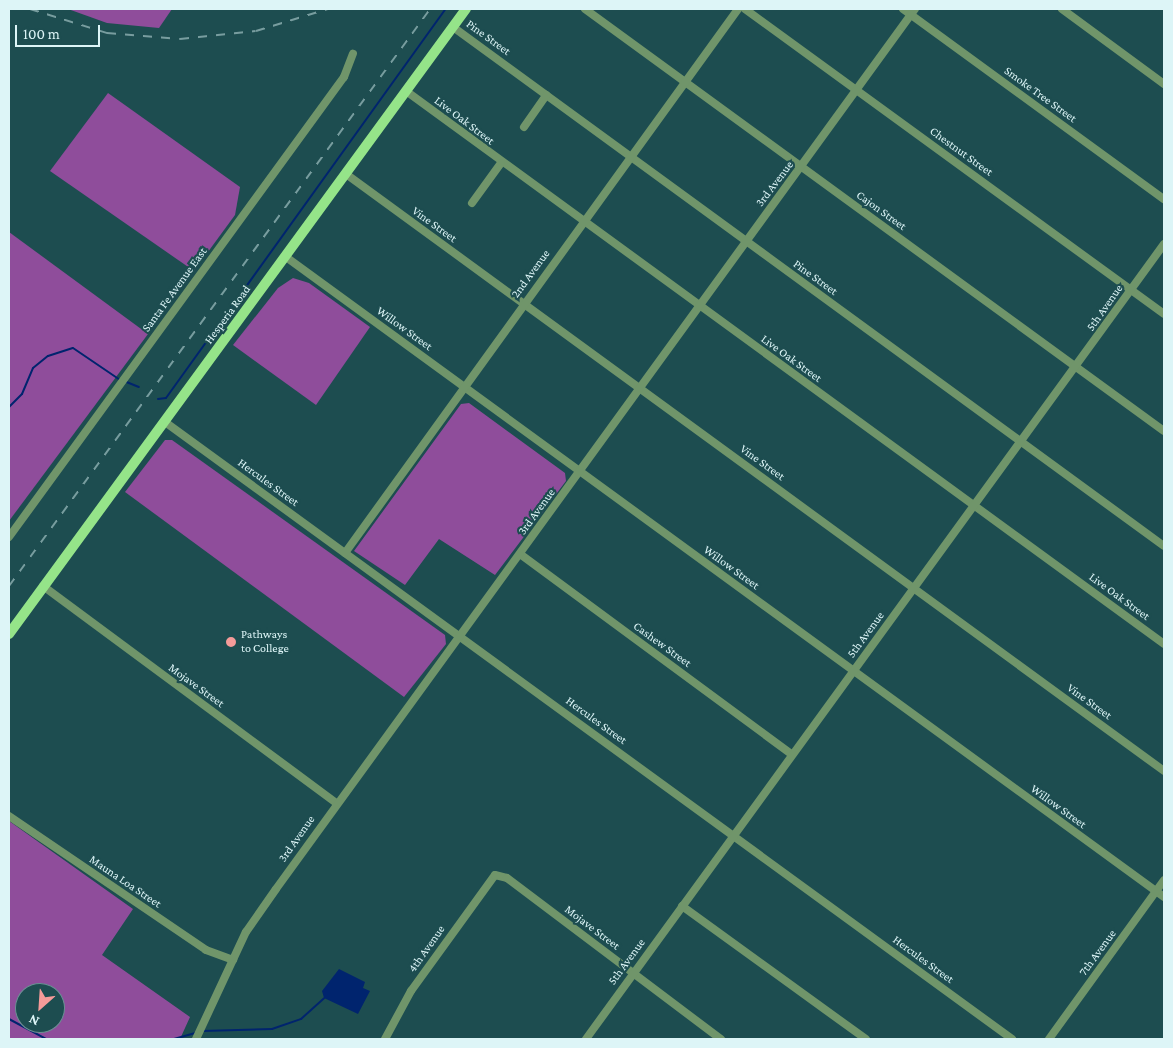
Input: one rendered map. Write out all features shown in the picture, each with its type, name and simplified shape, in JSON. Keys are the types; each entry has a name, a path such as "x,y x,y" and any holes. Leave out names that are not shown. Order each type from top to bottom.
{"main road":[{"name":"Hesperia Road","path":"9,634 466,9"}],"street":[{"name":"Cajon Street","path":"585,9 1164,431"},
{"name":"2nd Avenue","path":"345,553 461,396 463,386 631,157 683,81 738,9"},
{"name":"Chestnut Street","path":"745,9 1164,314"},
{"name":"Smoke Tree Street","path":"903,9 913,12 1164,199"},
{"path":"1062,9 1164,84"},
{"name":"3rd Avenue","path":"196,1039 246,932 336,803 460,637 913,12"},
{"name":"Pine Street","path":"453,26 1164,546"},
{"name":"Santa Fe Avenue East","path":"9,537 344,77 353,54"},
{"name":"Live Oak Street","path":"406,91 501,163 1164,644"},
{"path":"524,127 546,95"},
{"path":"472,203 501,163"},
{"name":"Vine Street","path":"346,174 1164,771"},
{"name":"5th Avenue","path":"586,1039 792,754 1077,367 1164,244"},
{"name":"Willow Street","path":"286,257 1164,897"},
{"name":"Hercules Street","path":"165,422 1012,1039"},
{"name":"Cashew Street","path":"520,554 792,754"},
{"name":"Mojave Street","path":"43,586 336,803"},
{"name":"Mauna Loa Street","path":"9,816 206,950 232,960"},
{"name":"Mojave Street","path":"494,875 507,878 721,1039"},
{"name":"4th Avenue","path":"385,1039 411,991 494,875"},
{"name":"7th Avenue","path":"1049,1039 1164,880"},
{"path":"682,906 866,1039"}],"shaded area":[{"path":"68,9 172,9 159,28 107,23"},
{"path":"108,93 240,187 235,215 194,271 50,171"},
{"path":"9,232 148,334 9,521"},
{"path":"293,278 309,283 370,327 316,405 233,345 278,288"},
{"path":"469,403 565,473 566,481 495,575 439,539 405,585 354,551 461,404"},
{"path":"165,440 172,440 445,635 446,644 404,697 125,492"},
{"path":"9,821 133,909 102,955 190,1017 180,1039 9,1039"},
{"path":"339,969 365,982 363,988 370,991 358,1014 324,998 322,991"}],"waterway":[{"path":"158,399 166,398 446,9"},
{"path":"9,407 22,394 33,368 48,356 73,348 120,380"},
{"path":"124,381 139,387"},
{"path":"202,1031 272,1029 301,1019 324,998"},
{"path":"9,1019 46,1039"},
{"path":"174,1039 195,1033"}],"railway":[{"path":"30,9 107,33 180,39 256,31 328,9"},
{"path":"9,586 430,9"}],"place":[{"name":"Pathways to College","path":"231,642"}]}
